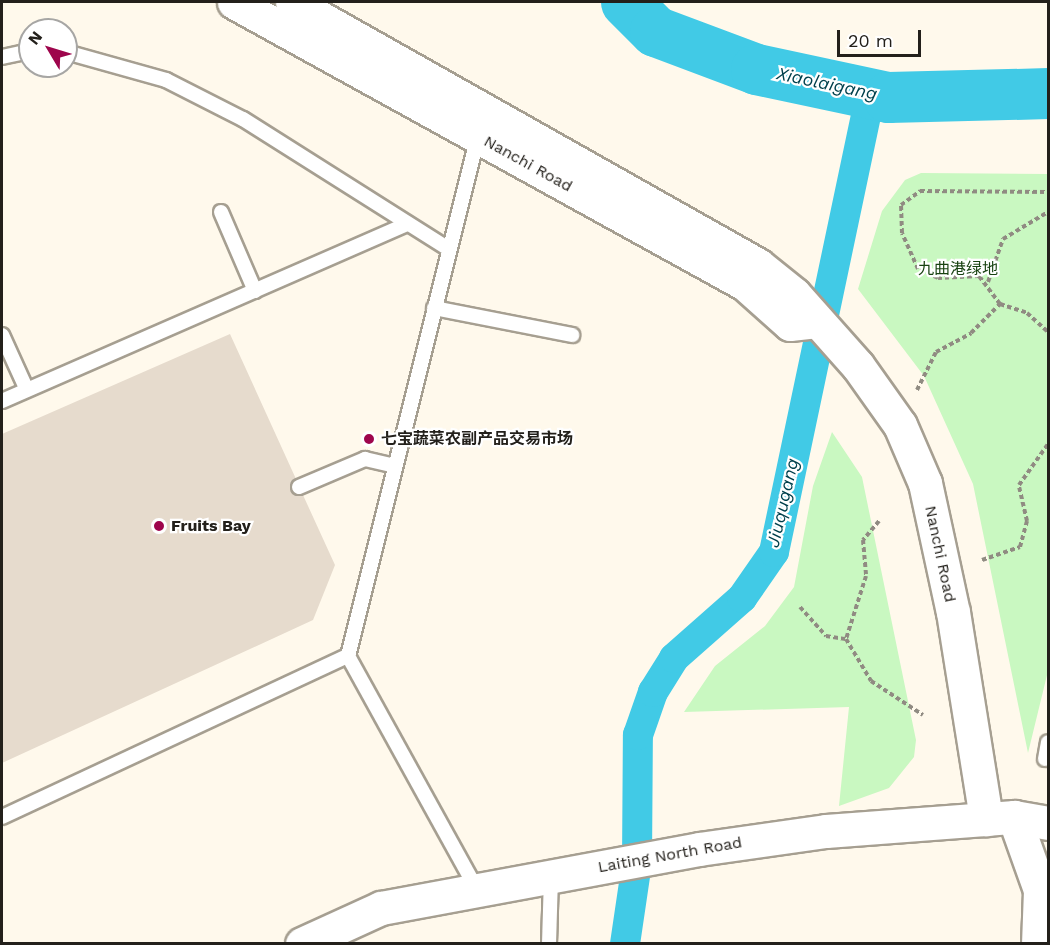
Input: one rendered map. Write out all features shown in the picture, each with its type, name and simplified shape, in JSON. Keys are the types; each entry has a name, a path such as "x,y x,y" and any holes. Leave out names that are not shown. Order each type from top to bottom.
{"street":[{"name":"Nanchi Road","path":"234,2 745,284 790,324 818,321"},
{"name":"Nanchi Road","path":"292,2 758,265 794,294 858,366 900,425 925,483 1000,818 1040,890 1038,944"},
{"name":"Laiting North Road","path":"302,944 381,908 699,849 826,831 1000,818 1048,823"}],"lane":[{"path":"2,57 18,54"},
{"path":"78,56 175,85 243,120 449,249"},
{"path":"477,890 348,656 478,136"},
{"path":"221,212 255,291"},
{"path":"2,401 408,224"},
{"path":"434,308 572,335"},
{"path":"2,334 27,390"},
{"path":"300,487 365,459 395,466"},
{"path":"2,817 348,656"},
{"path":"1045,759 1048,742"},
{"path":"549,944 551,876"}],"path":[{"path":"1048,192 920,191 901,205 902,232 918,269 938,278 970,273 988,282 1000,304 1027,313 1048,332"},
{"path":"988,282 1004,239 1033,217 1048,212"},
{"path":"917,390 936,352 971,333 1000,304"},
{"path":"982,560 1020,547 1027,521 1018,485 1048,444"},
{"path":"879,520 863,540 866,576 846,639 871,681 923,715"},
{"path":"800,607 826,636 846,639"}],"green space":[{"name":"九曲港绿地","path":"921,173 1048,174 1048,671 1028,753 973,484 924,376 858,289 882,211 905,180"},
{"path":"832,432 862,477 916,740 914,757 889,788 839,806 849,707 684,712 715,666 765,626 794,587 813,486"}],"building":[{"name":"Fruits Bay","path":"230,334 296,479 291,491 303,495 335,565 313,620 2,763 2,434"}],"waterway":[{"name":"Xiaolaigang","path":"626,2 655,31 756,69 888,97 1048,93"},
{"name":"Jiuqugang","path":"625,944 637,863 638,735 653,692 674,658 742,598 774,552 871,93"}],"place":[{"name":"七宝蔬菜农副产品交易市场","path":"369,439"},
{"name":"Fruits Bay","path":"159,526"}]}
